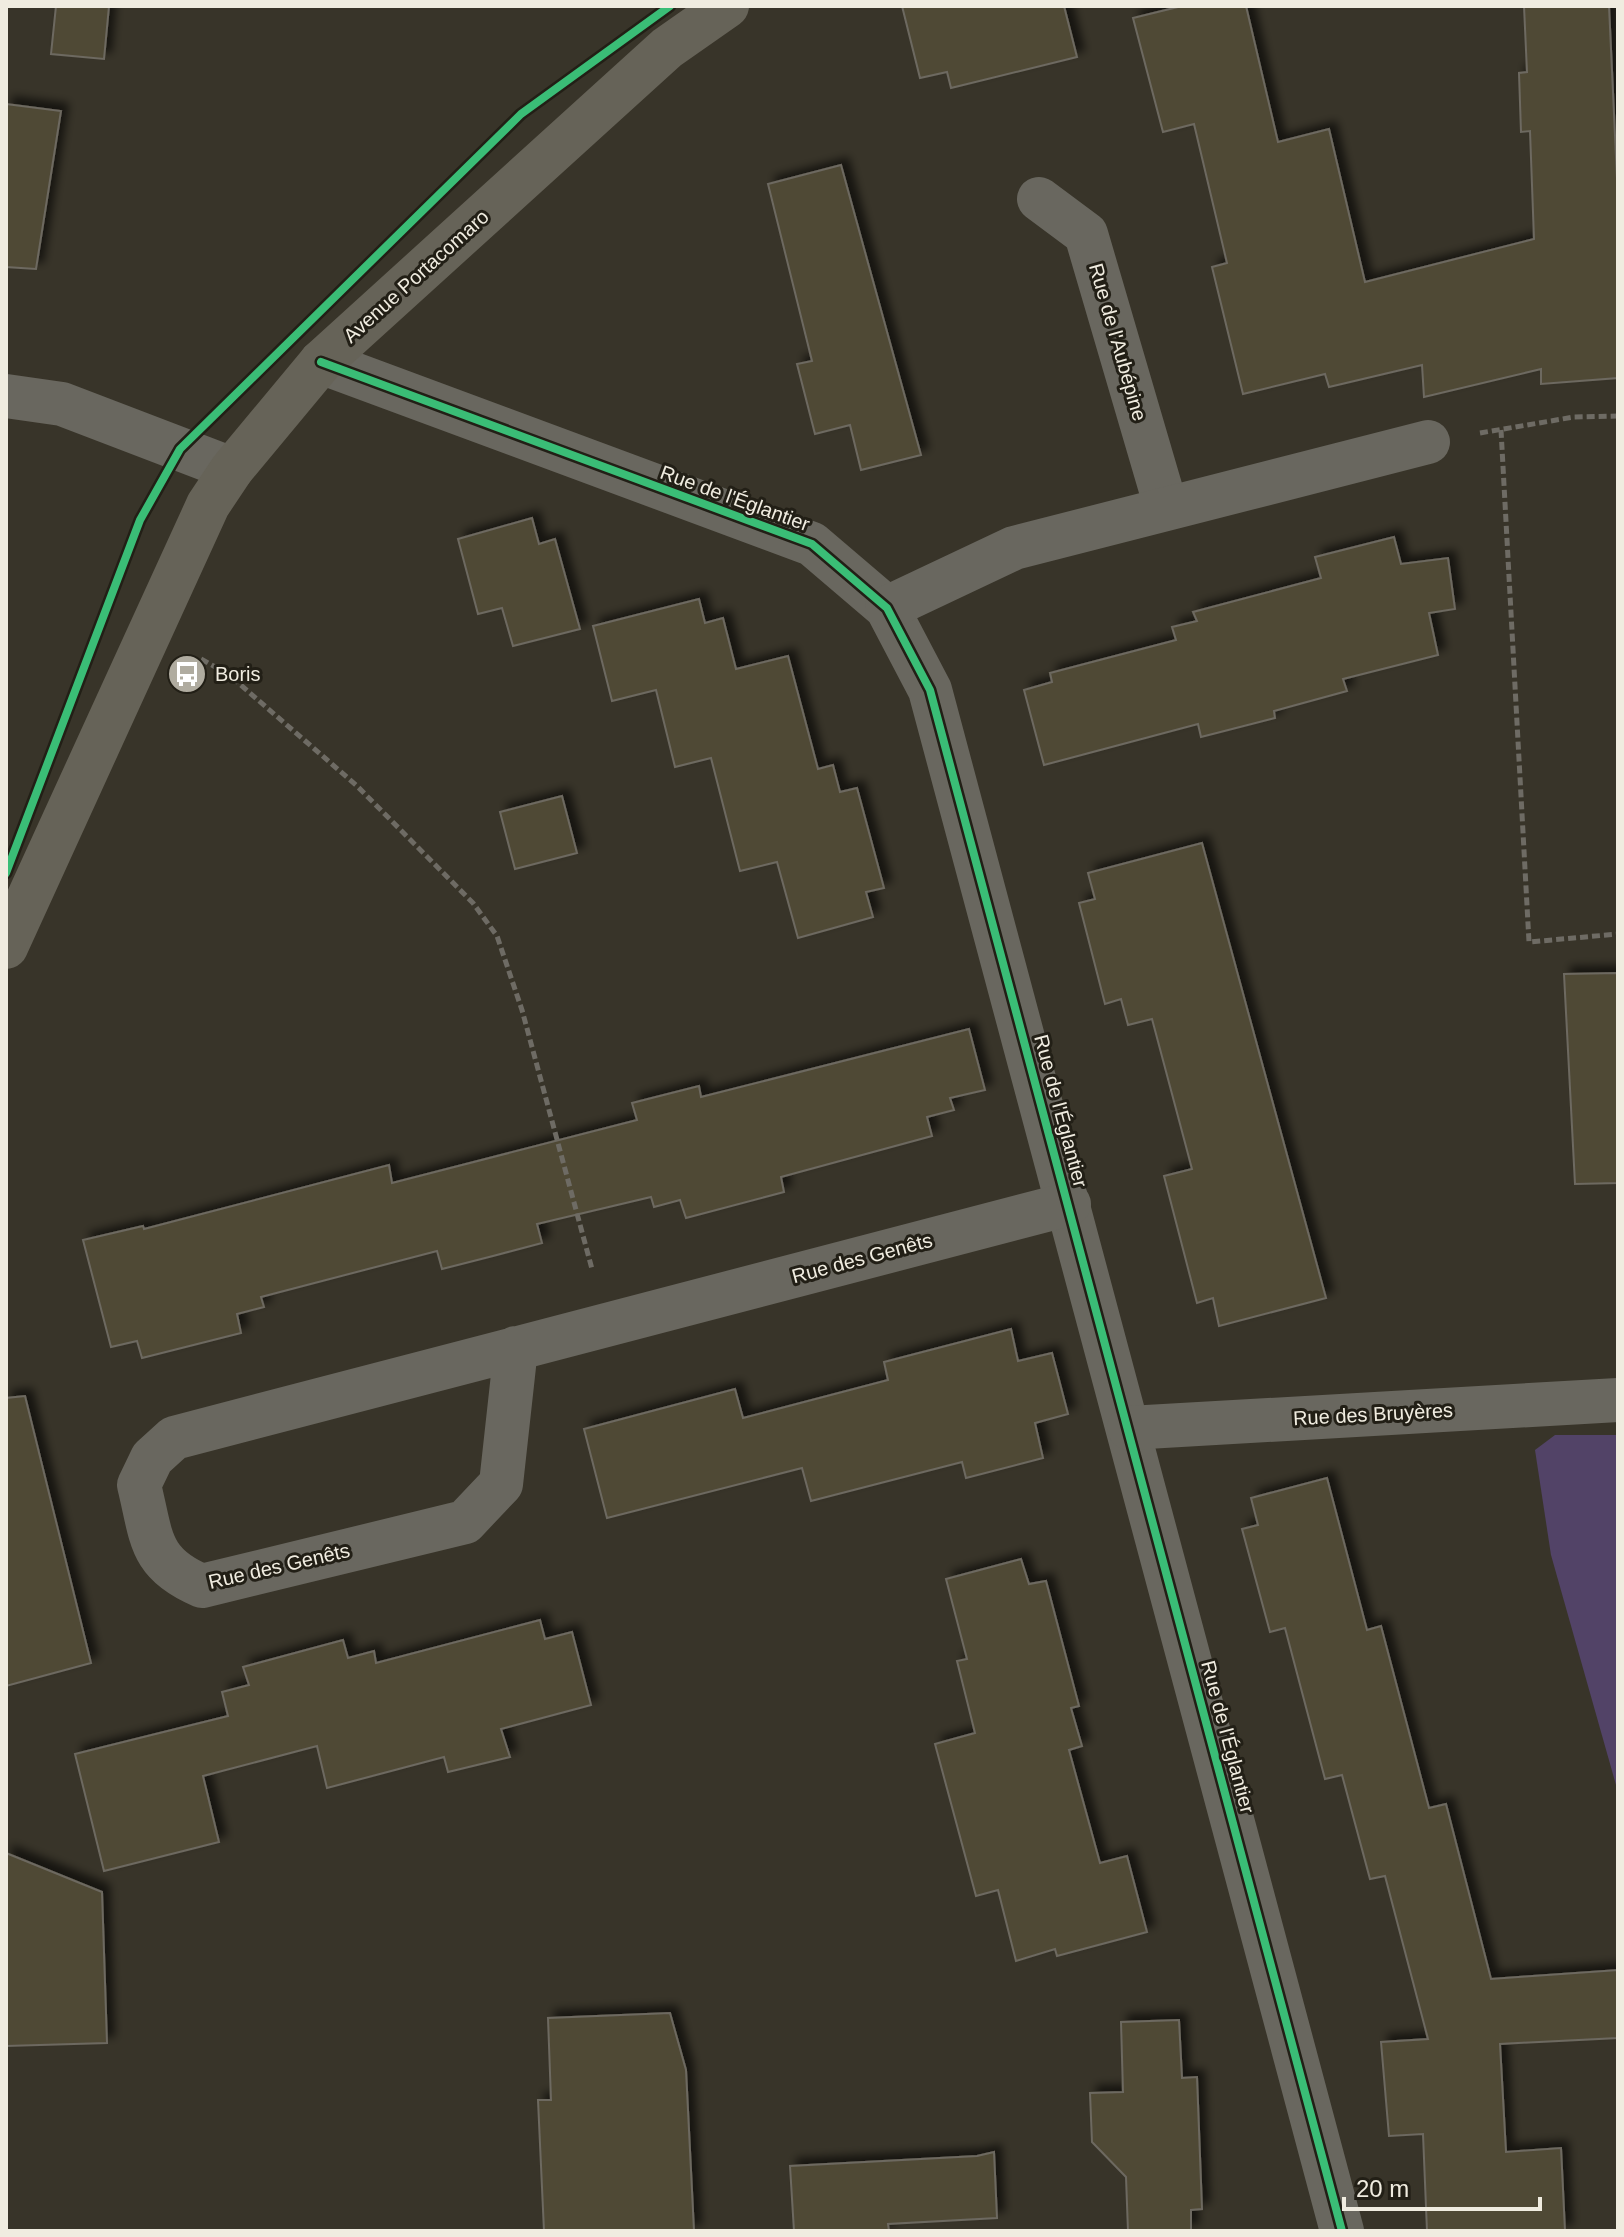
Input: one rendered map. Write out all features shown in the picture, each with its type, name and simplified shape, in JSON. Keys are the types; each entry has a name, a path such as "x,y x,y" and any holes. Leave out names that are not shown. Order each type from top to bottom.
{"street":[{"name":"Avenue Portacomaro","path":"6,947 208,505 232,469 321,362 667,48 727,6"},
{"name":"Rue de l'Aubépine","path":"1039,199 1086,234 1166,507"},
{"name":"Rue de l'Églantier","path":"321,362 812,544 887,608 930,690 1342,2231"},
{"path":"6,396 62,404 232,469"},
{"path":"887,608 1014,548 1428,442"},
{"name":"Rue des Genêts","path":"516,1348 501,1484 465,1522 202,1586 175,1574 156,1552 139,1485 152,1458 174,1438 606,1324 1069,1204"},
{"name":"Rue des Bruyères","path":"1129,1428 1618,1400"}],"path":[{"path":"1428,442 1574,417 1618,416"},
{"path":"1501,430 1529,942 1618,934"},
{"path":"149,632 228,674 292,729 419,845 473,903 497,936 522,1010 606,1324"}],"shaded area":[{"path":"1555,1435 1618,1435 1618,1792 1551,1555 1535,1450"}],"building":[{"path":"56,6 109,6 104,59 51,54"},
{"path":"902,6 1064,6 1077,57 951,88 947,72 920,78"},
{"path":"1182,6 1246,6 1278,142 1329,129 1365,282 1534,239 1530,131 1521,132 1519,73 1527,72 1524,6 1609,6 1618,200 1618,378 1541,384 1541,369 1424,397 1422,365 1329,387 1325,374 1243,394 1212,267 1227,263 1194,124 1163,132 1133,18"},
{"path":"6,104 61,111 36,269 6,267"},
{"path":"841,165 921,455 861,470 850,425 815,434 797,364 812,361 768,184"},
{"path":"532,518 539,544 555,539 580,629 513,646 502,608 478,614 458,539"},
{"path":"1394,537 1401,564 1448,558 1455,609 1429,613 1438,655 1343,679 1347,691 1274,711 1275,718 1201,737 1198,724 1044,765 1024,690 1052,682 1050,673 1176,640 1172,627 1197,621 1193,612 1321,578 1315,557"},
{"path":"699,599 705,623 723,618 736,669 788,656 818,769 833,765 840,792 857,788 884,888 866,892 873,917 798,938 777,862 740,871 711,758 675,767 656,690 612,701 593,626"},
{"path":"562,796 577,853 515,869 500,812"},
{"path":"1202,843 1326,1298 1219,1326 1213,1298 1197,1303 1164,1176 1192,1169 1152,1019 1128,1025 1121,999 1105,1004 1079,903 1095,899 1088,873"},
{"path":"1618,973 1618,1183 1575,1184 1564,974"},
{"path":"969,1029 985,1090 950,1098 954,1110 927,1117 932,1136 781,1177 784,1192 686,1218 680,1200 654,1207 651,1197 537,1224 542,1243 493,1256 442,1269 437,1251 261,1297 264,1307 237,1314 241,1333 142,1358 137,1341 111,1347 83,1240 143,1226 144,1229 389,1165 392,1183 637,1120 632,1103 699,1086 701,1097"},
{"path":"1011,1329 1018,1361 1052,1353 1068,1414 1035,1423 1043,1458 966,1478 962,1462 811,1501 802,1468 607,1518 584,1429 735,1389 743,1418 888,1380 884,1362"},
{"path":"25,1396 91,1663 6,1686 6,1398"},
{"path":"1327,1478 1367,1630 1381,1626 1429,1808 1446,1804 1491,1979 1618,1970 1618,2038 1500,2044 1506,2152 1561,2148 1565,2231 1427,2231 1423,2134 1389,2136 1381,2042 1428,2039 1385,1876 1370,1879 1342,1775 1325,1779 1285,1628 1270,1632 1242,1529 1258,1525 1251,1498"},
{"path":"1021,1559 1029,1584 1046,1581 1079,1706 1071,1708 1082,1746 1069,1750 1100,1863 1127,1856 1147,1932 1057,1956 1055,1949 1016,1961 998,1890 976,1896 935,1744 975,1733 957,1661 967,1659 946,1579"},
{"path":"540,1620 545,1639 572,1632 591,1705 501,1729 510,1757 448,1772 444,1757 327,1788 317,1746 203,1776 219,1842 104,1871 75,1754 228,1716 222,1692 249,1685 243,1667 343,1640 348,1658 374,1651 376,1663"},
{"path":"6,1853 102,1892 107,2043 6,2046"},
{"path":"670,2013 686,2070 694,2231 544,2231 538,2100 551,2100 548,2018"},
{"path":"1179,2020 1182,2078 1197,2077 1202,2209 1191,2210 1191,2231 1128,2231 1126,2177 1092,2142 1090,2093 1123,2092 1121,2022"},
{"path":"994,2152 997,2218 888,2224 889,2231 794,2231 790,2166 977,2156"}],"cycle path":[{"path":"6,873 140,520 180,449 521,114 670,6"},
{"path":"321,362 812,544 887,608 930,690 1342,2231"}],"place":[{"name":"Boris","path":"187,674"}]}
